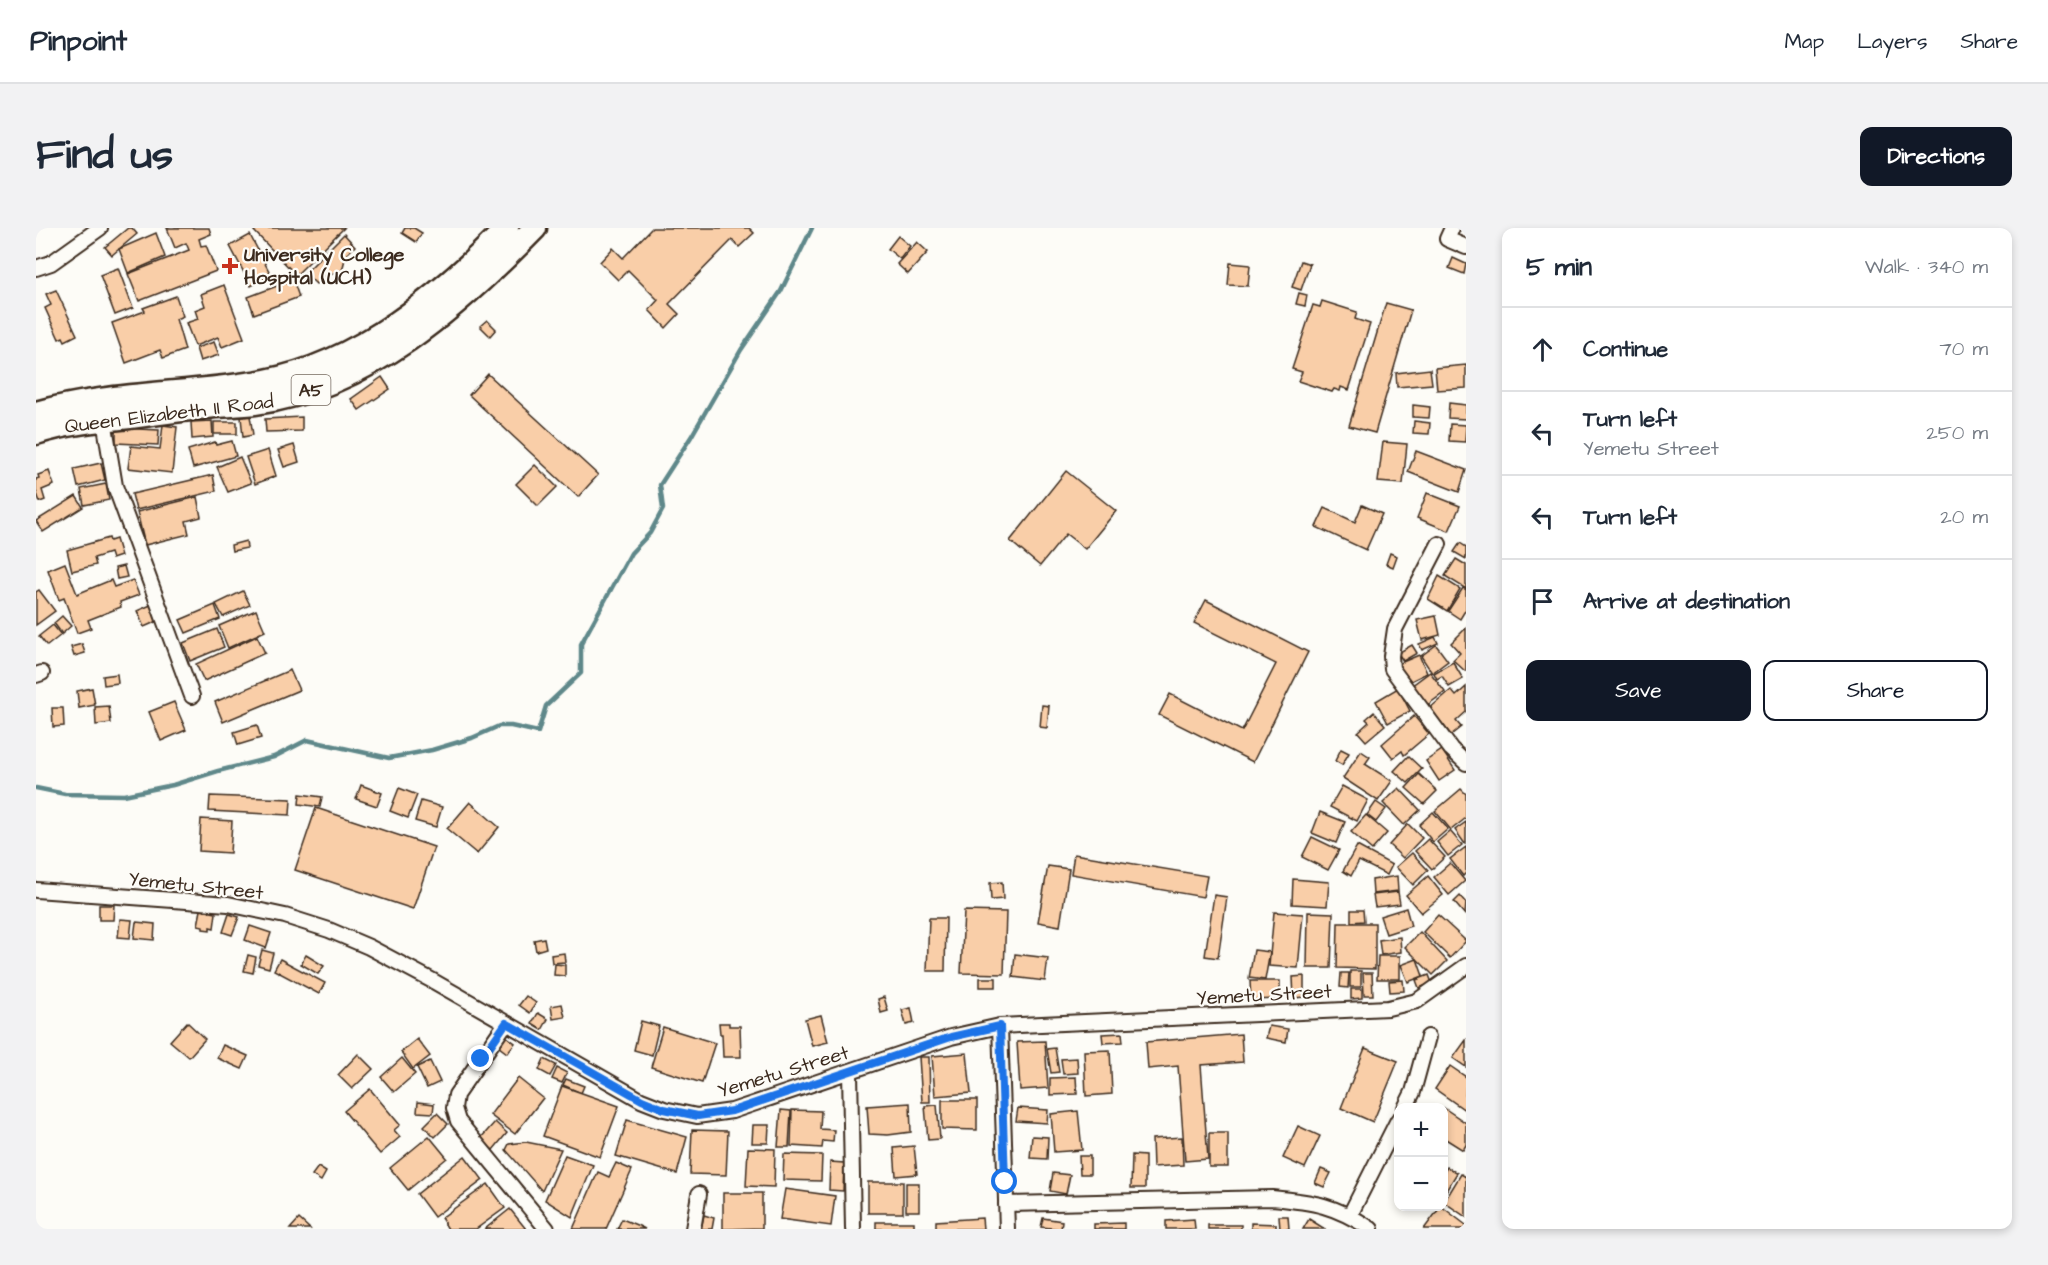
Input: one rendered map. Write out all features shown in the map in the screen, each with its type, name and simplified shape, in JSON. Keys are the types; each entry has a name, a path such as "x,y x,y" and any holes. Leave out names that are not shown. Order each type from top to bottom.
{"highway":[{"name":"Queen Elizabeth II Road","path":"36,413 90,402 267,381 323,363 380,334 425,303 507,238 535,228"},
{"name":"Queen Elizabeth II Road","path":"36,433 47,429 104,420 255,403 313,390 381,358 437,320 482,281 507,238"}],"street":[{"path":"36,268 51,263 100,228"},
{"path":"1452,228 1447,238 1466,247"},
{"path":"104,420 115,486 192,696"},
{"path":"1439,544 1395,629 1391,656 1392,669 1419,708 1466,763"},
{"name":"Yemetu Street","path":"36,890 228,904 285,916 329,930 369,947 642,1100 664,1109 698,1116 732,1111 951,1037 1000,1026 1388,1008 1417,1001 1466,966"},
{"path":"506,1023 456,1095 454,1108 458,1121 547,1229"},
{"path":"1000,1026 1007,1229"},
{"path":"1407,1103 1413,1092 1428,1037"},
{"path":"850,1072 853,1229"},
{"path":"1350,1215 1394,1128"},
{"path":"693,1229 699,1194"},
{"path":"1006,1204 1272,1198 1314,1202 1350,1215 1371,1229"}],"building":[{"path":"128,228 132,228 137,234 112,255 105,247"},
{"path":"167,228 209,228 211,234 199,239 201,246 206,245 216,271 139,301 128,274 189,250 186,243 175,248"},
{"path":"258,228 344,228 296,275 254,231"},
{"path":"405,228 414,228 422,233 416,242 402,233"},
{"path":"652,228 749,228 754,233 739,247 732,240 669,304 679,314 666,328 649,310 658,300 628,270 618,280 600,262 613,248 623,258"},
{"path":"156,233 165,257 128,273 119,249"},
{"path":"344,234 355,246 346,255 342,271 325,275 316,284 305,273"},
{"path":"250,235 271,275 251,286 230,246"},
{"path":"898,236 910,246 900,259 888,249"},
{"path":"917,242 928,252 908,274 897,264"},
{"path":"1453,258 1466,264 1464,274 1449,268"},
{"path":"1301,261 1310,264 1301,290 1292,287"},
{"path":"1230,263 1250,265 1248,286 1228,285"},
{"path":"118,268 133,308 115,315 100,275"},
{"path":"293,280 299,297 254,314 248,297"},
{"path":"224,285 244,338 222,347 218,337 195,346 186,323 198,319 195,310 205,306 201,294"},
{"path":"56,290 77,335 65,341 63,337 59,339 45,308 51,305 46,294"},
{"path":"1299,293 1307,295 1305,306 1296,304"},
{"path":"176,296 183,316 176,319 185,350 163,358 160,350 126,363 112,323"},
{"path":"1322,301 1357,312 1355,319 1370,324 1349,390 1341,387 1340,391 1334,389 1332,392 1298,381 1302,372 1292,369 1313,305 1320,307"},
{"path":"1386,303 1411,310 1375,433 1349,426"},
{"path":"487,320 496,329 490,336 480,326"},
{"path":"214,342 219,355 200,361 196,348"},
{"path":"1466,365 1466,388 1437,390 1435,368"},
{"path":"1430,369 1432,384 1397,387 1396,373"},
{"path":"488,374 598,475 578,497 469,395"},
{"path":"382,377 390,389 359,410 351,399"},
{"path":"1449,403 1466,405 1466,419 1448,418"},
{"path":"1413,405 1430,407 1429,418 1413,417"},
{"path":"250,416 253,435 243,437 241,417"},
{"path":"302,417 302,431 266,432 265,419"},
{"path":"212,421 213,437 192,439 191,422"},
{"path":"1414,421 1430,423 1429,434 1413,433"},
{"path":"214,422 237,422 237,434 214,434"},
{"path":"1450,424 1466,425 1465,442 1449,441"},
{"path":"163,425 177,427 172,473 128,468 131,446 160,449"},
{"path":"116,428 159,430 158,445 116,443"},
{"path":"232,441 236,456 193,468 188,450 215,442 216,445"},
{"path":"1383,442 1407,444 1403,484 1378,482"},
{"path":"294,445 299,462 284,467 278,450"},
{"path":"268,450 276,476 255,484 246,457"},
{"path":"1416,451 1466,470 1459,492 1408,472"},
{"path":"240,457 251,483 228,492 217,467"},
{"path":"101,463 105,480 78,487 74,469"},
{"path":"535,465 557,487 538,506 516,484"},
{"path":"49,471 54,485 42,490 45,500 40,502 36,491 36,479 39,478 38,475"},
{"path":"1066,471 1116,511 1085,549 1066,534 1040,566 1010,541"},
{"path":"213,475 216,491 136,510 132,494"},
{"path":"106,484 109,500 84,505 81,489"},
{"path":"1427,493 1460,506 1449,531 1417,518"},
{"path":"76,496 83,507 43,532 36,521"},
{"path":"197,497 201,517 186,521 189,534 145,545 137,512"},
{"path":"1362,505 1382,514 1366,550 1316,527 1325,508 1355,522"},
{"path":"109,538 110,541 116,539 121,556 112,559 110,553 94,558 96,565 72,571 67,550"},
{"path":"246,541 247,548 232,551 231,545"},
{"path":"1460,543 1466,547 1466,559 1454,552"},
{"path":"1390,553 1397,556 1393,567 1386,564"},
{"path":"1456,559 1466,565 1466,589 1445,576"},
{"path":"65,563 77,594 111,580 114,587 133,580 139,595 120,602 121,607 88,620 91,628 77,633 64,598 59,600 48,570"},
{"path":"124,566 127,577 117,579 115,568"},
{"path":"1439,576 1460,589 1447,611 1428,599"},
{"path":"1463,588 1466,590 1466,609 1460,619 1448,611"},
{"path":"39,590 55,611 36,625 36,592"},
{"path":"243,591 250,605 223,617 216,604"},
{"path":"1206,600 1308,652 1253,762 1159,715 1170,694 1242,731 1276,664 1194,623"},
{"path":"153,604 160,620 144,627 137,611"},
{"path":"215,605 220,619 186,633 180,620"},
{"path":"256,610 265,631 228,648 219,626"},
{"path":"62,616 71,626 62,634 54,623"},
{"path":"1436,616 1440,635 1422,640 1417,620"},
{"path":"53,625 61,635 47,646 39,636"},
{"path":"1466,628 1465,671 1453,660 1460,653 1451,643"},
{"path":"217,629 224,647 190,661 183,643"},
{"path":"257,636 265,653 204,681 196,664"},
{"path":"1435,637 1438,643 1422,650 1419,644"},
{"path":"82,644 85,653 74,656 71,647"},
{"path":"1412,645 1417,653 1403,661 1398,653"},
{"path":"1436,645 1448,661 1432,673 1421,656"},
{"path":"1419,655 1427,673 1407,683 1398,664"},
{"path":"1453,662 1463,679 1449,687 1442,676 1437,679 1434,673"},
{"path":"290,670 299,690 223,722 215,702"},
{"path":"1430,672 1445,692 1426,706 1411,686"},
{"path":"117,674 118,683 104,685 103,676"},
{"path":"1466,687 1466,712 1456,721 1461,727 1451,735 1430,708 1451,690 1456,696"},
{"path":"92,688 95,705 79,708 77,691"},
{"path":"1398,688 1410,711 1388,723 1376,701"},
{"path":"174,702 186,730 161,741 149,712"},
{"path":"1042,705 1049,706 1047,728 1040,727"},
{"path":"109,706 111,723 96,725 95,707"},
{"path":"52,708 63,708 64,726 53,727"},
{"path":"1374,712 1385,725 1366,741 1358,732 1369,722 1366,719"},
{"path":"1414,716 1429,734 1404,755 1402,751 1393,758 1382,744"},
{"path":"257,725 261,738 238,745 234,732"},
{"path":"1341,749 1349,753 1342,765 1335,761"},
{"path":"1442,750 1455,770 1439,781 1426,761"},
{"path":"1361,751 1370,757 1365,764 1392,781 1378,801 1343,778"},
{"path":"1408,756 1422,769 1408,783 1394,771"},
{"path":"1419,774 1437,791 1424,804 1406,788"},
{"path":"361,785 382,793 377,806 356,799"},
{"path":"1342,786 1368,800 1357,821 1330,807"},
{"path":"399,788 417,795 408,818 390,811"},
{"path":"1399,788 1420,810 1404,825 1383,803"},
{"path":"1461,789 1466,794 1466,818 1451,830 1435,811"},
{"path":"300,794 322,797 320,807 299,804"},
{"path":"210,796 291,799 290,815 209,811"},
{"path":"421,801 442,807 436,827 415,821"},
{"path":"470,802 499,827 477,854 447,829"},
{"path":"1376,802 1386,809 1376,822 1367,815"},
{"path":"316,808 434,847 413,909 295,870"},
{"path":"1320,812 1345,822 1336,843 1312,833"},
{"path":"1433,812 1448,829 1433,842 1419,825"},
{"path":"1366,815 1387,833 1372,850 1351,832"},
{"path":"201,819 232,821 230,853 199,851"},
{"path":"1466,822 1466,843 1465,844 1455,830"},
{"path":"1408,824 1422,838 1403,858 1389,845"},
{"path":"1450,831 1462,845 1448,856 1437,842"},
{"path":"1312,837 1339,850 1328,870 1302,857"},
{"path":"1428,839 1445,857 1432,869 1415,851"},
{"path":"1357,846 1392,865 1387,875 1359,861 1351,876 1343,871"},
{"path":"1466,847 1466,873 1463,876 1450,859"},
{"path":"1412,853 1428,870 1413,885 1396,867"},
{"path":"1074,854 1207,876 1203,897 1071,874"},
{"path":"1450,863 1465,881 1449,895 1434,877"},
{"path":"1048,866 1069,869 1060,926 1038,922"},
{"path":"1397,876 1398,891 1373,894 1372,880"},
{"path":"1428,876 1443,895 1421,913 1406,895"},
{"path":"1293,879 1329,882 1327,906 1292,904"},
{"path":"1002,882 1003,899 991,900 990,883"},
{"path":"1398,892 1400,904 1375,907 1373,895"},
{"path":"1214,895 1227,897 1218,958 1205,956"},
{"path":"1460,896 1466,903 1465,915 1454,902"},
{"path":"99,905 114,905 113,920 99,920"},
{"path":"1406,908 1411,926 1386,934 1380,916"},
{"path":"201,910 216,913 214,928 203,929 203,926 198,925"},
{"path":"1351,910 1363,910 1364,921 1351,922"},
{"path":"964,911 1006,912 1004,974 961,973"},
{"path":"1274,912 1303,914 1298,968 1269,966"},
{"path":"1308,912 1333,913 1331,968 1307,968"},
{"path":"229,914 239,917 232,935 223,932"},
{"path":"1438,915 1466,941 1450,958 1423,932"},
{"path":"929,918 946,918 945,971 927,971"},
{"path":"120,919 132,920 130,938 118,937"},
{"path":"136,922 155,924 154,940 134,938"},
{"path":"1338,923 1375,923 1375,969 1337,968"},
{"path":"250,926 271,933 266,948 245,940"},
{"path":"1420,932 1447,961 1433,975 1405,947"},
{"path":"1400,937 1401,952 1381,955 1379,940"},
{"path":"544,938 546,948 536,951 534,940"},
{"path":"262,950 273,953 269,968 258,965"},
{"path":"1254,950 1270,952 1265,980 1249,978"},
{"path":"564,953 565,962 552,963 551,955"},
{"path":"1015,954 1048,958 1045,981 1013,977"},
{"path":"248,955 256,957 253,973 244,971"},
{"path":"306,955 324,966 318,974 301,964"},
{"path":"1378,956 1400,956 1400,979 1377,979"},
{"path":"280,959 325,983 319,994 274,970"},
{"path":"1417,959 1423,976 1408,982 1401,965"},
{"path":"555,964 565,965 565,976 554,975"},
{"path":"1350,971 1361,971 1361,987 1350,987"},
{"path":"1341,973 1349,973 1348,988 1340,987"},
{"path":"1363,973 1372,973 1373,995 1364,995"},
{"path":"1429,975 1432,983 1419,988 1416,980"},
{"path":"1304,976 1304,997 1294,998 1293,977"},
{"path":"980,978 996,978 996,987 980,987"},
{"path":"1403,980 1404,991 1390,992 1389,981"},
{"path":"1250,981 1280,981 1280,999 1251,1000"},
{"path":"1351,989 1362,989 1362,998 1351,999"},
{"path":"526,996 536,1003 530,1013 519,1005"},
{"path":"884,997 888,1011 881,1013 878,999"},
{"path":"562,1004 565,1017 553,1019 551,1006"},
{"path":"911,1008 914,1023 906,1025 902,1010"},
{"path":"538,1013 548,1019 542,1030 532,1024"},
{"path":"821,1015 828,1042 812,1046 805,1019"},
{"path":"641,1021 659,1026 652,1055 634,1050"},
{"path":"187,1022 205,1039 189,1057 170,1041"},
{"path":"719,1023 740,1026 741,1057 723,1057"},
{"path":"1269,1026 1288,1029 1286,1042 1266,1038"},
{"path":"663,1027 715,1043 702,1083 651,1067"},
{"path":"502,1033 515,1043 507,1053 494,1043"},
{"path":"1122,1033 1123,1042 1103,1043 1102,1034"},
{"path":"1241,1034 1243,1062 1201,1065 1208,1159 1185,1161 1178,1066 1148,1069 1146,1042"},
{"path":"417,1039 430,1056 413,1069 401,1052"},
{"path":"1466,1040 1466,1067 1453,1058"},
{"path":"1045,1041 1048,1088 1020,1090 1017,1042"},
{"path":"223,1045 248,1056 242,1069 217,1058"},
{"path":"1055,1048 1059,1072 1051,1073 1047,1049"},
{"path":"1365,1048 1398,1061 1373,1122 1341,1108"},
{"path":"1110,1050 1112,1094 1086,1096 1084,1051"},
{"path":"967,1053 971,1093 935,1096 932,1056"},
{"path":"358,1054 373,1069 352,1089 338,1075"},
{"path":"919,1057 929,1057 930,1102 922,1102"},
{"path":"402,1058 415,1074 394,1092 381,1077"},
{"path":"1077,1058 1078,1073 1063,1074 1061,1059"},
{"path":"544,1059 556,1065 550,1076 539,1070"},
{"path":"430,1061 440,1082 427,1088 417,1067"},
{"path":"1450,1066 1466,1077 1465,1110 1435,1089"},
{"path":"557,1068 567,1073 562,1083 552,1079"},
{"path":"1076,1077 1077,1094 1050,1095 1050,1078"},
{"path":"518,1078 543,1098 515,1134 490,1115"},
{"path":"566,1079 584,1086 581,1093 563,1085"},
{"path":"562,1086 619,1106 600,1157 543,1136"},
{"path":"370,1089 400,1125 394,1130 400,1137 380,1154 344,1111"},
{"path":"942,1100 977,1100 977,1130 942,1129"},
{"path":"418,1102 434,1104 433,1113 417,1112"},
{"path":"910,1103 911,1132 888,1135 869,1134 867,1106"},
{"path":"937,1105 940,1139 928,1140 925,1106"},
{"path":"1018,1108 1048,1110 1047,1123 1016,1121"},
{"path":"781,1110 791,1111 789,1147 778,1147"},
{"path":"792,1110 821,1111 820,1129 834,1130 833,1142 823,1141 822,1148 791,1146"},
{"path":"1078,1111 1082,1150 1054,1152 1051,1114"},
{"path":"1448,1111 1466,1123 1466,1145 1463,1150 1448,1141"},
{"path":"437,1113 448,1124 435,1137 424,1126"},
{"path":"627,1120 687,1137 677,1174 616,1156"},
{"path":"495,1122 507,1133 493,1150 480,1139"},
{"path":"753,1125 769,1125 768,1143 752,1143"},
{"path":"1298,1126 1320,1136 1305,1168 1283,1158"},
{"path":"692,1130 728,1131 726,1175 690,1174"},
{"path":"1209,1133 1228,1133 1228,1167 1209,1167"},
{"path":"429,1136 447,1158 408,1190 390,1168"},
{"path":"1032,1136 1048,1137 1047,1159 1030,1158"},
{"path":"1182,1137 1183,1165 1153,1167 1152,1139"},
{"path":"526,1142 561,1149 542,1191 506,1150 509,1144"},
{"path":"914,1146 917,1174 896,1176 894,1148"},
{"path":"748,1148 775,1149 774,1187 746,1186"},
{"path":"784,1154 822,1155 821,1181 783,1180"},
{"path":"565,1155 593,1165 572,1217 545,1200"},
{"path":"1132,1155 1145,1156 1145,1188 1131,1188"},
{"path":"465,1156 483,1180 434,1217 417,1194"},
{"path":"1079,1156 1090,1156 1090,1174 1080,1174"},
{"path":"830,1162 844,1163 843,1191 829,1190"},
{"path":"616,1163 632,1170 606,1229 573,1229 598,1172 609,1177"},
{"path":"318,1167 326,1172 321,1181 312,1175"},
{"path":"1448,1168 1457,1173 1448,1188"},
{"path":"1321,1169 1331,1173 1324,1187 1315,1183"},
{"path":"1053,1173 1070,1175 1066,1194 1050,1191"},
{"path":"1461,1174 1466,1177 1466,1217 1448,1205 1448,1195"},
{"path":"868,1182 903,1182 903,1213 868,1213"},
{"path":"906,1183 919,1183 919,1211 906,1211"},
{"path":"488,1184 505,1208 476,1229 448,1229 441,1218"},
{"path":"785,1189 835,1196 831,1226 780,1219"},
{"path":"723,1193 762,1193 762,1228 723,1229"},
{"path":"510,1209 526,1229 485,1229"},
{"path":"1437,1211 1448,1211 1466,1225 1466,1229 1424,1229"},
{"path":"704,1215 714,1218 712,1229 701,1229"},
{"path":"1279,1216 1288,1216 1289,1229 1280,1229"},
{"path":"982,1218 983,1229 936,1229 936,1221"},
{"path":"1043,1218 1062,1221 1061,1229 1041,1227"},
{"path":"299,1219 310,1229 290,1229"},
{"path":"622,1219 639,1226 645,1229 617,1229"},
{"path":"1194,1219 1195,1229 1166,1229 1166,1221"},
{"path":"1309,1219 1325,1229 1303,1229"},
{"path":"876,1222 914,1222 914,1229 876,1229"},
{"path":"1124,1223 1124,1229 1094,1229 1094,1224"},
{"path":"1251,1223 1276,1224 1276,1229 1251,1229"},
{"path":"1208,1225 1241,1225 1241,1229 1208,1229"}],"waterway":[{"path":"36,788 65,794 124,795 173,785 274,757 307,740 389,758 432,750 472,738 499,726 511,726 538,732 546,706 581,673 581,644 631,553 650,533 663,509 660,485 691,437 741,350 781,291 812,228"}],"place":[{"name":"University College Hospital (UCH)","path":"230,266"}],"route":[{"path":"481,1059 506,1023 642,1100 664,1109 698,1116 732,1111 951,1037 1000,1026 1005,1182"}]}
